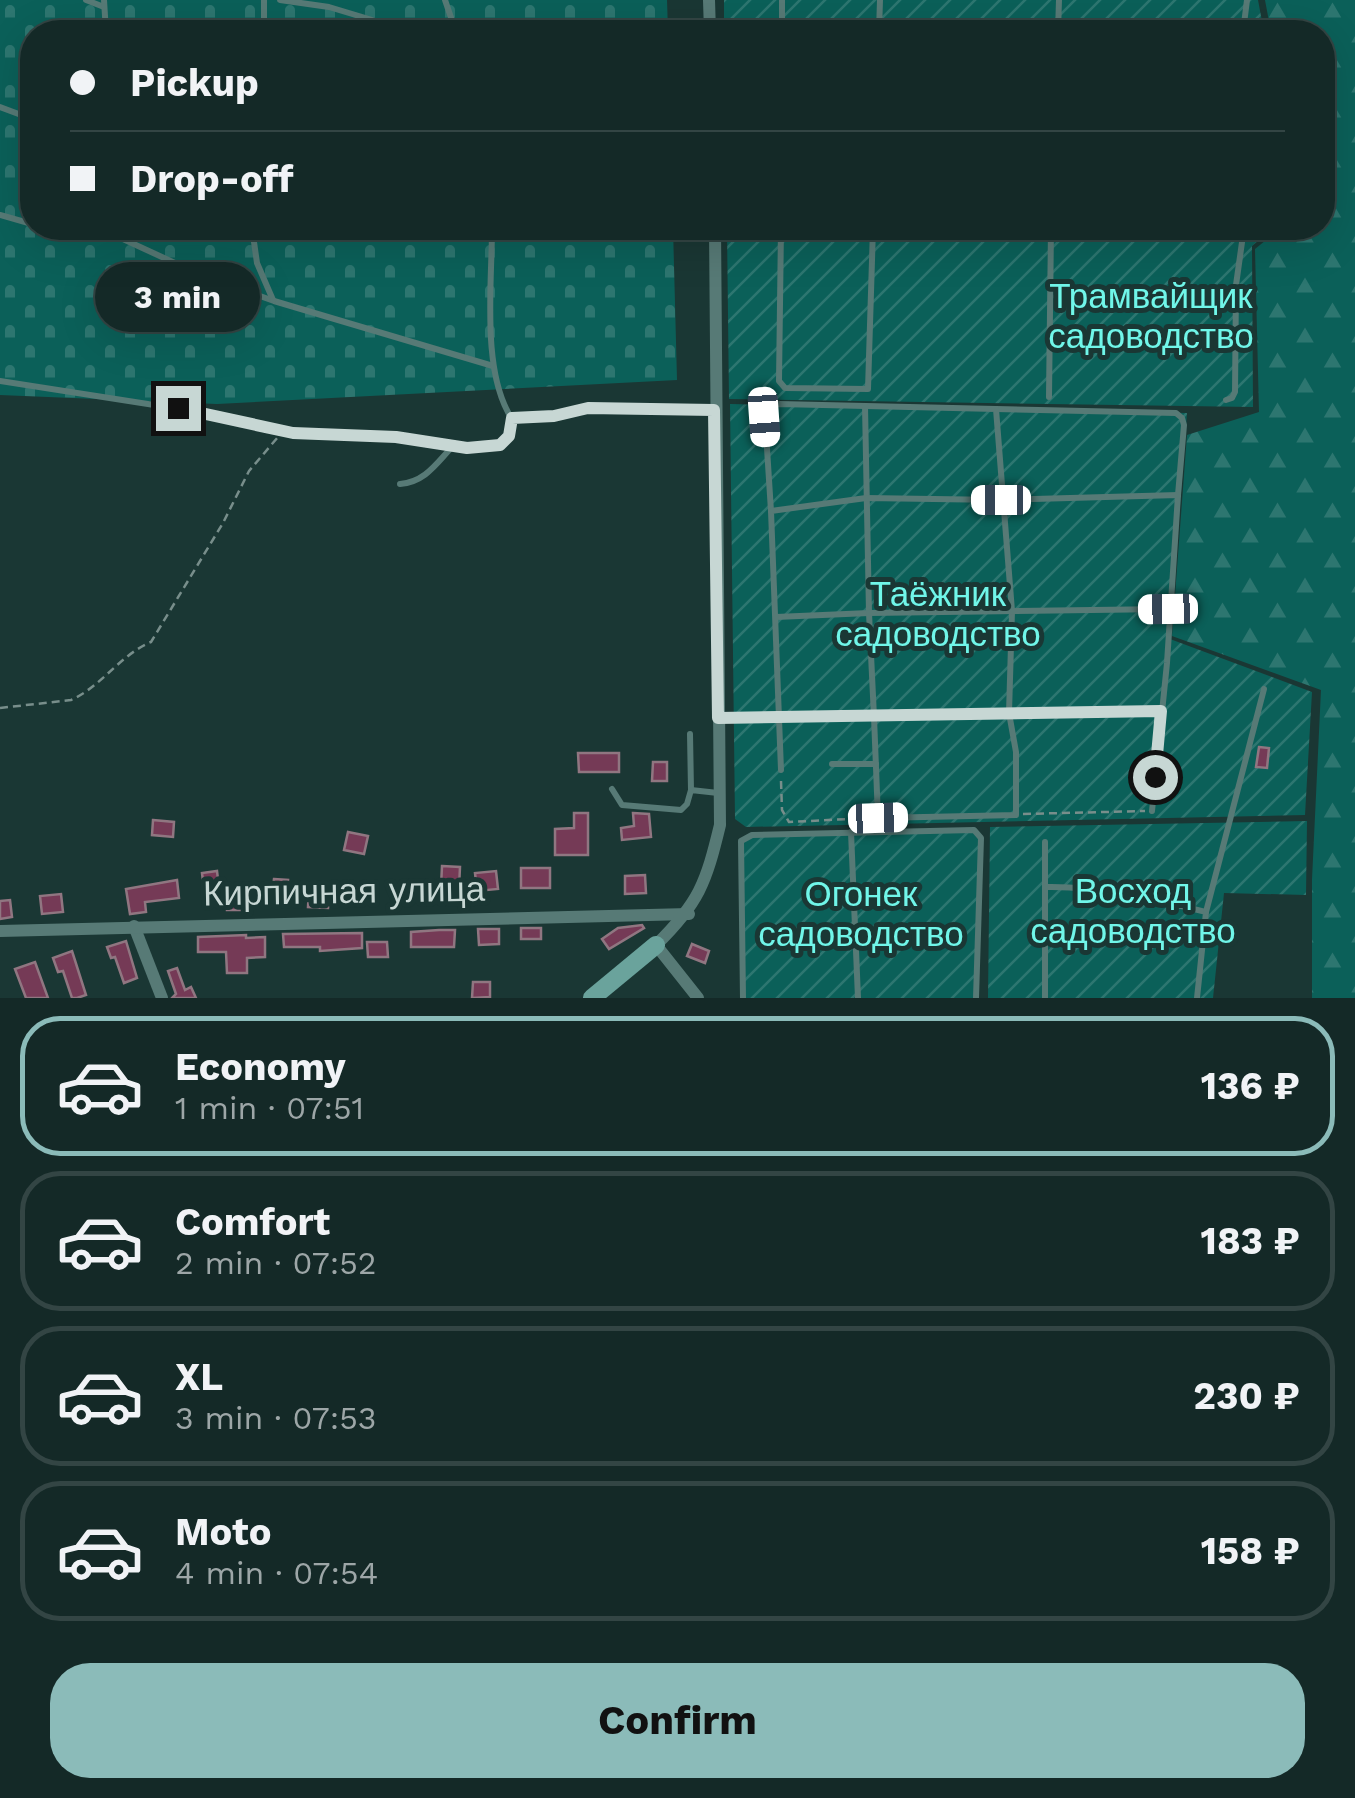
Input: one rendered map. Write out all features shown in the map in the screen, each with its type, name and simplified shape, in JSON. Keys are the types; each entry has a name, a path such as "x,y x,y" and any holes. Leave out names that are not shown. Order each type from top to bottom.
{"street":[{"path":"592,998 689,914 710,868 720,825 714,240"},
{"name":"Кирпичная улица","path":"0,930 689,914"},
{"path":"134,926 162,998"},
{"path":"656,946 698,998"}],"lane":[{"path":"86,0 105,4"},
{"path":"280,0 330,7 373,20"},
{"path":"122,240 201,275 274,301 492,366"},
{"path":"254,240 257,263 274,301"},
{"path":"0,381 212,414 284,431 396,437 467,448 500,445 509,436 512,418 498,394 492,366 492,240"},
{"path":"781,240 779,380 785,388 868,389 873,240"},
{"path":"1048,397 1051,240"},
{"path":"1226,400 1235,392 1236,285 1242,240"},
{"path":"781,770 764,417 770,407 779,404 1176,413 1184,425 1152,810"},
{"path":"865,406 878,818 1016,814 1016,752 1009,713 1012,611 996,410"},
{"path":"512,418 554,416 588,408 714,410"},
{"path":"400,484 423,478 453,446"},
{"path":"771,511 866,498 1001,500 1178,495"},
{"path":"776,616 1168,609"},
{"path":"1196,998 1206,912 1264,689"},
{"path":"718,718 1161,711"},
{"path":"612,788 622,805 682,810 688,804 690,790 690,734"},
{"path":"832,764 876,764"},
{"path":"690,790 720,793"},
{"path":"743,998 741,840 752,835 974,830 981,838 976,998"},
{"path":"850,832 858,998"},
{"path":"1045,842 1046,998"},
{"path":"1046,886 1138,895 1206,912"}],"path":[{"path":"0,708 71,700 130,652 151,642 204,556 249,470 284,431"},
{"path":"781,770 782,810 789,822 878,818"},
{"path":"1016,814 1152,810"}],"green space":[{"path":"0,0 667,0 668,20 20,20 20,240 673,240 677,380 217,404 0,395"},
{"path":"724,0 1258,0 1262,20 724,20"},
{"path":"1265,0 1355,0 1355,998 1312,998 1312,880 1321,690 1172,636 1187,435 1259,412 1255,249 1266,240 1335,240 1335,20 1269,20"},
{"name":"Трамвайщик садоводство","path":"727,240 1259,240 1252,246 1253,407 729,399"},
{"name":"Таёжник садоводство","path":"730,404 1187,413 1170,639 1312,692 1305,815 746,827 735,819"},
{"name":"Восход садоводство","path":"1307,821 1306,895 1224,893 1213,998 988,998 990,827"},
{"name":"Огонек садоводство","path":"974,830 981,838 976,998 743,998 741,841 758,835"}],"building":[{"path":"1259,747 1269,748 1267,768 1256,767"},
{"path":"578,753 619,753 619,772 579,772"},
{"path":"653,762 667,762 667,781 652,781"},
{"path":"574,813 588,813 588,855 555,855 555,829 574,828"},
{"path":"633,813 649,814 651,837 622,840 621,828 634,826"},
{"path":"153,820 174,822 173,837 152,835"},
{"path":"348,832 368,836 364,854 344,850"},
{"path":"442,866 460,867 459,888 441,887"},
{"path":"521,868 550,868 550,888 521,888"},
{"path":"217,871 219,888 204,890 202,873"},
{"path":"496,871 498,889 477,891 475,873"},
{"path":"645,875 646,893 625,894 625,876"},
{"path":"274,879 288,880 285,905 271,903"},
{"path":"177,880 179,898 145,902 146,912 130,914 126,889"},
{"path":"309,889 330,890 328,908 308,907"},
{"path":"227,892 248,892 248,910 227,910"},
{"path":"61,894 63,912 42,914 40,896"},
{"path":"10,900 12,917 0,919 0,901"},
{"path":"521,928 541,928 541,939 521,939"},
{"path":"618,928 644,928 609,949 602,939"},
{"path":"478,929 499,929 499,944 479,945"},
{"path":"455,930 454,947 411,947 411,932"},
{"path":"362,933 362,948 320,951 320,947 284,947 283,934"},
{"path":"198,937 265,937 265,957 247,958 247,973 227,973 226,952 198,952"},
{"path":"126,941 137,978 124,983 107,947"},
{"path":"367,942 387,942 388,957 368,957"},
{"path":"692,944 709,951 705,963 687,956"},
{"path":"72,951 86,995 77,998 72,998 63,971 58,972 53,958"},
{"path":"35,962 48,998 26,998 15,969"},
{"path":"177,968 185,990 191,987 196,998 172,998 176,994 168,971"},
{"path":"473,982 490,982 490,997 472,998"}],"route":[{"path":"178,408 293,433 396,437 467,448 500,445 509,436 512,418 554,416 588,408 714,410 718,718 1161,711 1155,777"}]}
